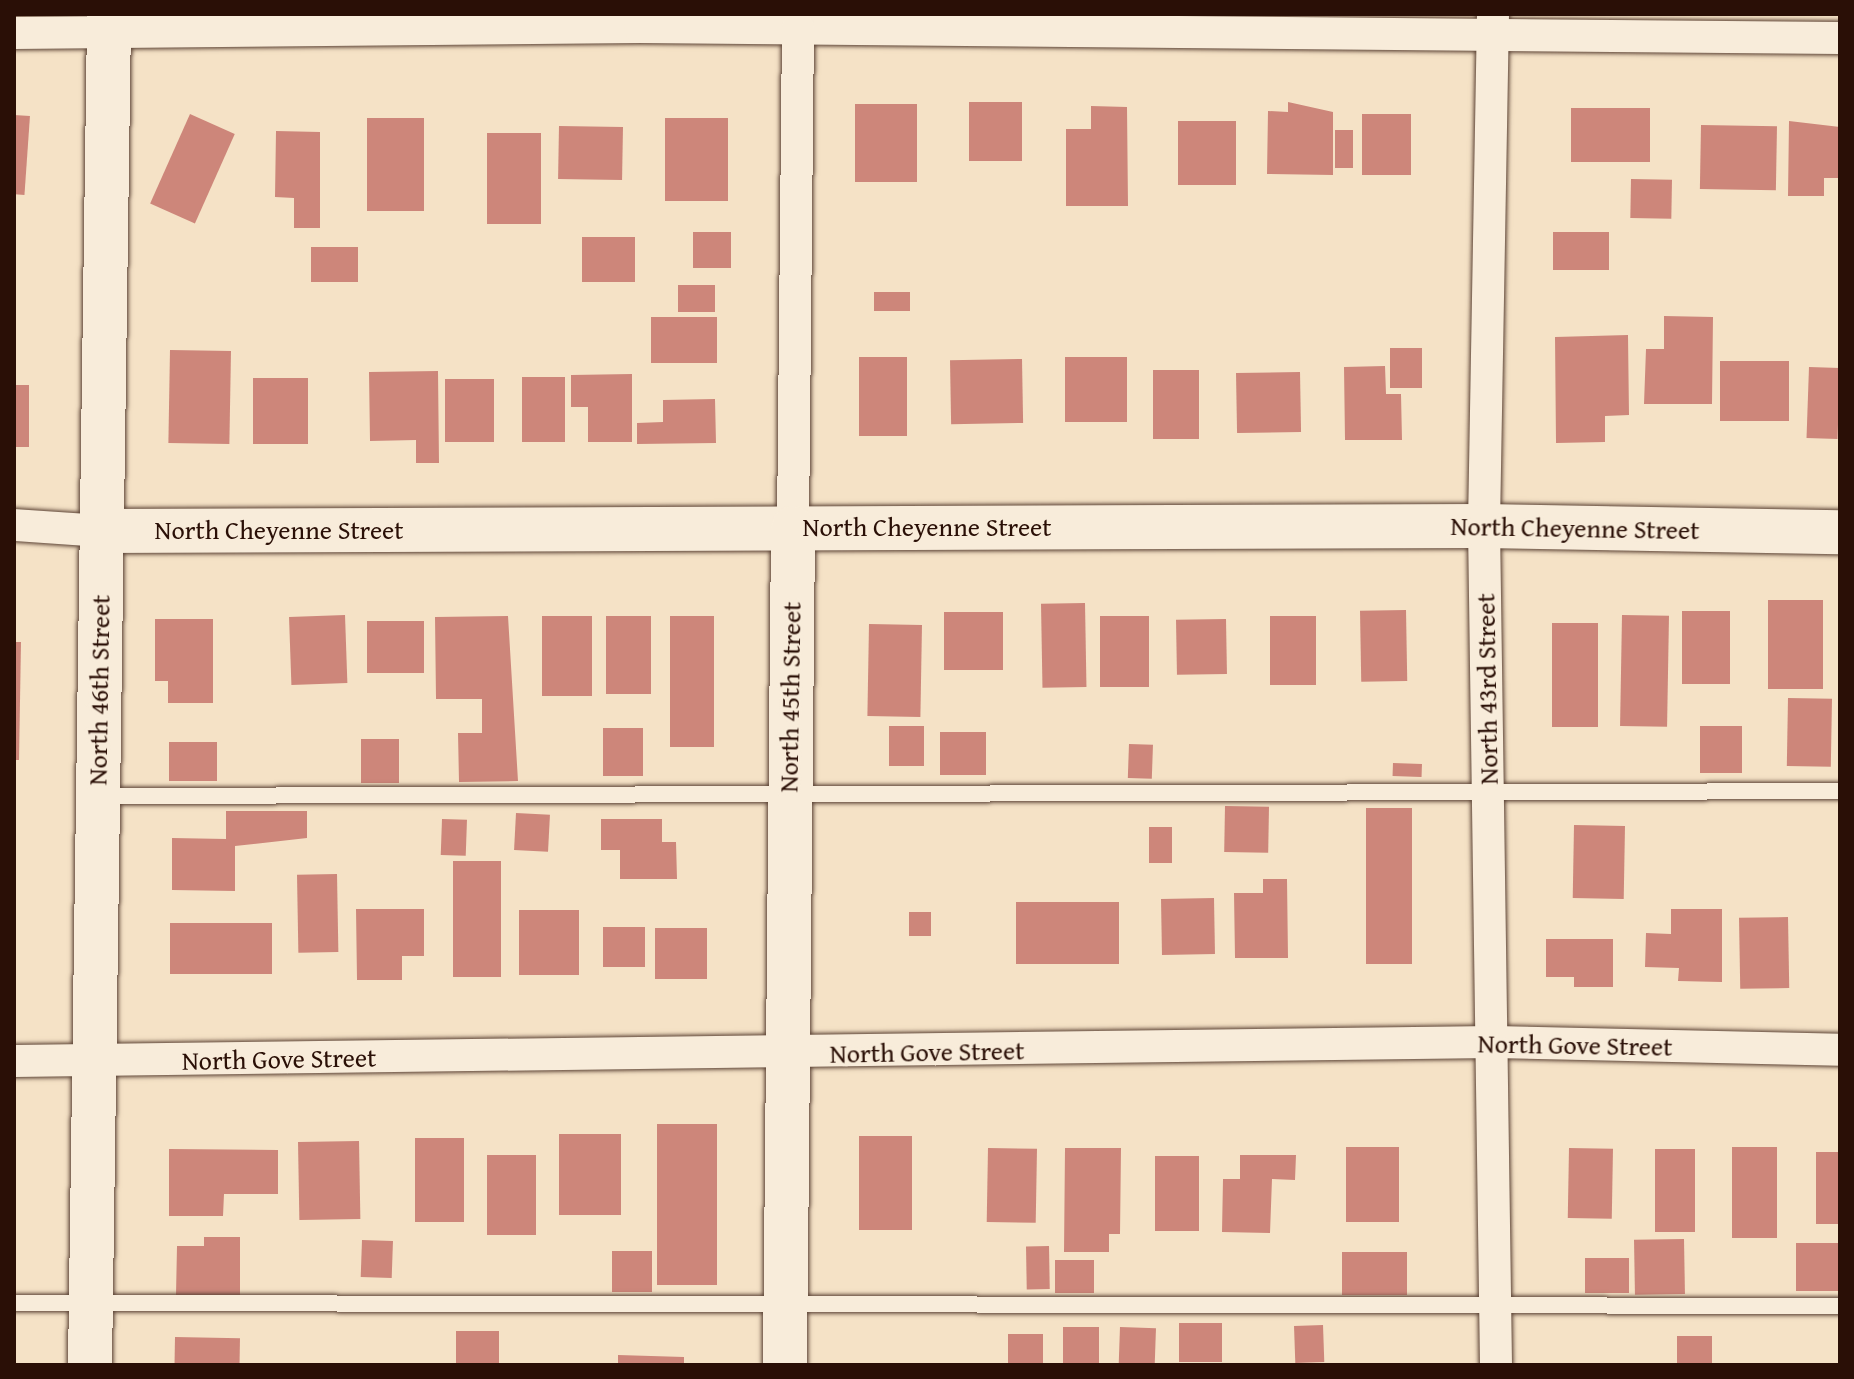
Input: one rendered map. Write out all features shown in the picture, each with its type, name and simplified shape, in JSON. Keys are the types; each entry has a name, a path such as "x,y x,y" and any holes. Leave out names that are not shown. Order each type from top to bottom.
{"street":[{"path":"14,33 108,24 640,21 798,28 909,22 1493,24 1840,38"},
{"name":"North 46th Street","path":"90,1365 108,24"},
{"name":"North 43rd Street","path":"1493,24 1484,526 1494,1042 1496,1365"},
{"name":"North 45th Street","path":"785,1365 785,1054 798,28"},
{"name":"North Cheyenne Street","path":"14,525 101,531 1484,526 1840,532"},
{"name":"North Gove Street","path":"14,1061 785,1054 1494,1042 1840,1050"}],"lane":[{"path":"98,796 1840,791"},
{"path":"14,1303 1840,1306"}],"building":[{"path":"969,102 1022,102 1022,161 969,161"},
{"path":"1288,102 1333,112 1333,175 1267,174 1268,111 1288,112"},
{"path":"855,104 917,104 917,182 855,182"},
{"path":"1091,106 1127,107 1128,206 1066,206 1066,129 1091,129"},
{"path":"1571,108 1650,108 1650,162 1571,162"},
{"path":"190,114 235,134 195,223 150,204"},
{"path":"1362,114 1411,114 1411,175 1362,175"},
{"path":"14,115 30,116 24,195 14,194"},
{"path":"367,118 424,118 424,211 367,211"},
{"path":"665,118 728,118 728,201 665,201"},
{"path":"1178,121 1236,121 1236,185 1178,185"},
{"path":"1789,121 1840,127 1840,178 1824,178 1824,196 1788,196"},
{"path":"1701,125 1777,126 1776,190 1700,189"},
{"path":"559,126 623,127 622,180 558,179"},
{"path":"1335,130 1353,130 1353,168 1335,168"},
{"path":"276,131 320,132 320,228 294,228 294,198 275,197"},
{"path":"487,133 541,133 541,224 487,224"},
{"path":"1631,179 1672,180 1671,219 1630,218"},
{"path":"693,232 731,232 731,268 693,268"},
{"path":"1553,232 1609,232 1609,270 1553,270"},
{"path":"582,237 635,237 635,282 582,282"},
{"path":"311,247 358,247 358,282 311,282"},
{"path":"678,285 715,285 715,312 678,312"},
{"path":"874,292 910,292 910,311 874,311"},
{"path":"1664,316 1713,317 1712,404 1644,404 1646,349 1664,349"},
{"path":"651,317 717,317 717,363 651,363"},
{"path":"1628,335 1629,415 1605,416 1605,442 1556,443 1555,337"},
{"path":"1390,348 1422,348 1422,388 1390,388"},
{"path":"170,350 231,351 229,444 168,443"},
{"path":"859,357 907,357 907,436 859,436"},
{"path":"1065,357 1127,357 1127,422 1065,422"},
{"path":"1022,359 1023,423 951,424 950,360"},
{"path":"1720,361 1789,361 1789,421 1720,421"},
{"path":"1385,366 1386,394 1401,394 1402,440 1345,440 1344,367"},
{"path":"1809,367 1840,368 1838,439 1807,438"},
{"path":"1153,370 1199,370 1199,439 1153,439"},
{"path":"438,371 439,463 416,463 416,440 370,441 369,372"},
{"path":"1300,372 1301,432 1237,433 1236,373"},
{"path":"632,374 632,442 588,442 588,407 571,407 571,375"},
{"path":"522,377 565,377 565,442 522,442"},
{"path":"253,378 308,378 308,444 253,444"},
{"path":"445,379 494,379 494,442 445,442"},
{"path":"14,385 29,385 29,447 14,447"},
{"path":"715,399 716,443 637,444 637,423 663,422 663,400"},
{"path":"1768,600 1823,600 1823,689 1768,689"},
{"path":"1085,603 1086,687 1042,688 1041,604"},
{"path":"1406,610 1407,681 1361,682 1360,611"},
{"path":"1682,611 1730,611 1730,684 1682,684"},
{"path":"944,612 1003,612 1003,670 944,670"},
{"path":"345,615 347,683 291,685 289,617"},
{"path":"1622,615 1669,616 1667,727 1620,726"},
{"path":"508,616 518,781 459,782 458,733 482,733 482,699 436,699 435,617"},
{"path":"542,616 592,616 592,696 542,696"},
{"path":"606,616 651,616 651,694 606,694"},
{"path":"670,616 714,616 714,747 670,747"},
{"path":"1100,616 1149,616 1149,687 1100,687"},
{"path":"1270,616 1316,616 1316,685 1270,685"},
{"path":"155,619 213,619 213,703 168,703 168,681 155,681"},
{"path":"1226,619 1227,674 1177,675 1176,620"},
{"path":"367,621 424,621 424,673 367,673"},
{"path":"1552,623 1598,623 1598,727 1552,727"},
{"path":"869,624 922,625 920,717 867,716"},
{"path":"14,642 21,642 19,760 14,760"},
{"path":"1788,698 1832,699 1831,767 1787,766"},
{"path":"889,726 924,726 924,766 889,766"},
{"path":"1700,726 1742,726 1742,773 1700,773"},
{"path":"603,728 643,728 643,776 603,776"},
{"path":"940,732 986,732 986,775 940,775"},
{"path":"361,739 399,739 399,783 361,783"},
{"path":"169,742 217,742 217,781 169,781"},
{"path":"1129,744 1153,745 1152,779 1128,778"},
{"path":"1393,763 1422,764 1422,777 1393,776"},
{"path":"1225,806 1269,807 1268,853 1224,852"},
{"path":"1366,808 1412,808 1412,964 1366,964"},
{"path":"226,811 307,811 307,838 235,846 235,891 172,890 172,838 226,839"},
{"path":"516,813 550,815 548,852 514,850"},
{"path":"442,819 467,820 466,856 441,855"},
{"path":"601,819 662,819 662,842 676,842 677,879 620,879 620,850 601,850"},
{"path":"1574,825 1625,826 1624,899 1573,898"},
{"path":"1149,827 1172,827 1172,863 1149,863"},
{"path":"453,861 501,861 501,977 453,977"},
{"path":"337,874 338,952 298,953 297,875"},
{"path":"1263,879 1287,879 1288,958 1235,958 1234,893 1263,893"},
{"path":"1214,898 1215,954 1162,955 1161,899"},
{"path":"1016,902 1119,902 1119,964 1016,964"},
{"path":"356,909 424,909 424,956 402,956 402,980 357,980"},
{"path":"1671,909 1722,909 1722,982 1678,981 1679,968 1645,967 1646,933 1671,934"},
{"path":"519,910 579,910 579,975 519,975"},
{"path":"909,912 931,912 931,936 909,936"},
{"path":"1788,917 1789,988 1740,989 1739,918"},
{"path":"170,923 272,923 272,974 170,974"},
{"path":"603,927 645,927 645,967 603,967"},
{"path":"655,928 707,928 707,979 655,979"},
{"path":"1546,939 1613,939 1613,987 1574,987 1574,977 1546,977"},
{"path":"657,1124 717,1124 717,1285 657,1285"},
{"path":"559,1134 621,1134 621,1215 559,1215"},
{"path":"859,1136 912,1136 912,1230 859,1230"},
{"path":"415,1138 464,1138 464,1222 415,1222"},
{"path":"359,1141 360,1219 299,1220 298,1142"},
{"path":"1346,1147 1399,1147 1399,1222 1346,1222"},
{"path":"1732,1147 1777,1147 1777,1238 1732,1238"},
{"path":"988,1148 1037,1149 1036,1223 987,1222"},
{"path":"1065,1148 1121,1148 1120,1234 1109,1234 1109,1252 1064,1252"},
{"path":"1569,1148 1613,1149 1612,1219 1568,1218"},
{"path":"169,1149 278,1150 278,1194 224,1194 223,1216 169,1216"},
{"path":"1655,1149 1695,1149 1695,1232 1655,1232"},
{"path":"1816,1152 1840,1152 1840,1224 1816,1224"},
{"path":"487,1155 536,1155 536,1235 487,1235"},
{"path":"1240,1155 1296,1155 1295,1180 1272,1179 1270,1233 1222,1232 1223,1179 1240,1179"},
{"path":"1155,1156 1199,1156 1199,1231 1155,1231"},
{"path":"204,1237 240,1237 240,1295 176,1295 177,1246 204,1246"},
{"path":"1684,1239 1685,1294 1635,1295 1634,1240"},
{"path":"362,1240 393,1241 392,1278 361,1277"},
{"path":"1796,1243 1838,1243 1838,1291 1796,1291"},
{"path":"1026,1246 1049,1246 1050,1289 1027,1289"},
{"path":"612,1251 652,1251 652,1292 612,1292"},
{"path":"1342,1252 1407,1252 1407,1295 1342,1295"},
{"path":"1585,1258 1629,1258 1629,1293 1585,1293"},
{"path":"1055,1260 1094,1260 1094,1293 1055,1293"},
{"path":"1179,1323 1222,1323 1222,1362 1179,1362"},
{"path":"1323,1325 1324,1362 1295,1363 1294,1326"},
{"path":"1063,1327 1099,1327 1099,1365 1063,1365"},
{"path":"1120,1327 1156,1328 1155,1365 1119,1365"},
{"path":"456,1331 499,1331 499,1365 456,1365"},
{"path":"1008,1334 1043,1334 1043,1365 1008,1365"},
{"path":"1677,1336 1712,1336 1712,1365 1677,1365"},
{"path":"175,1337 240,1338 240,1365 175,1365"},
{"path":"618,1355 684,1357 684,1365 618,1365"}]}
